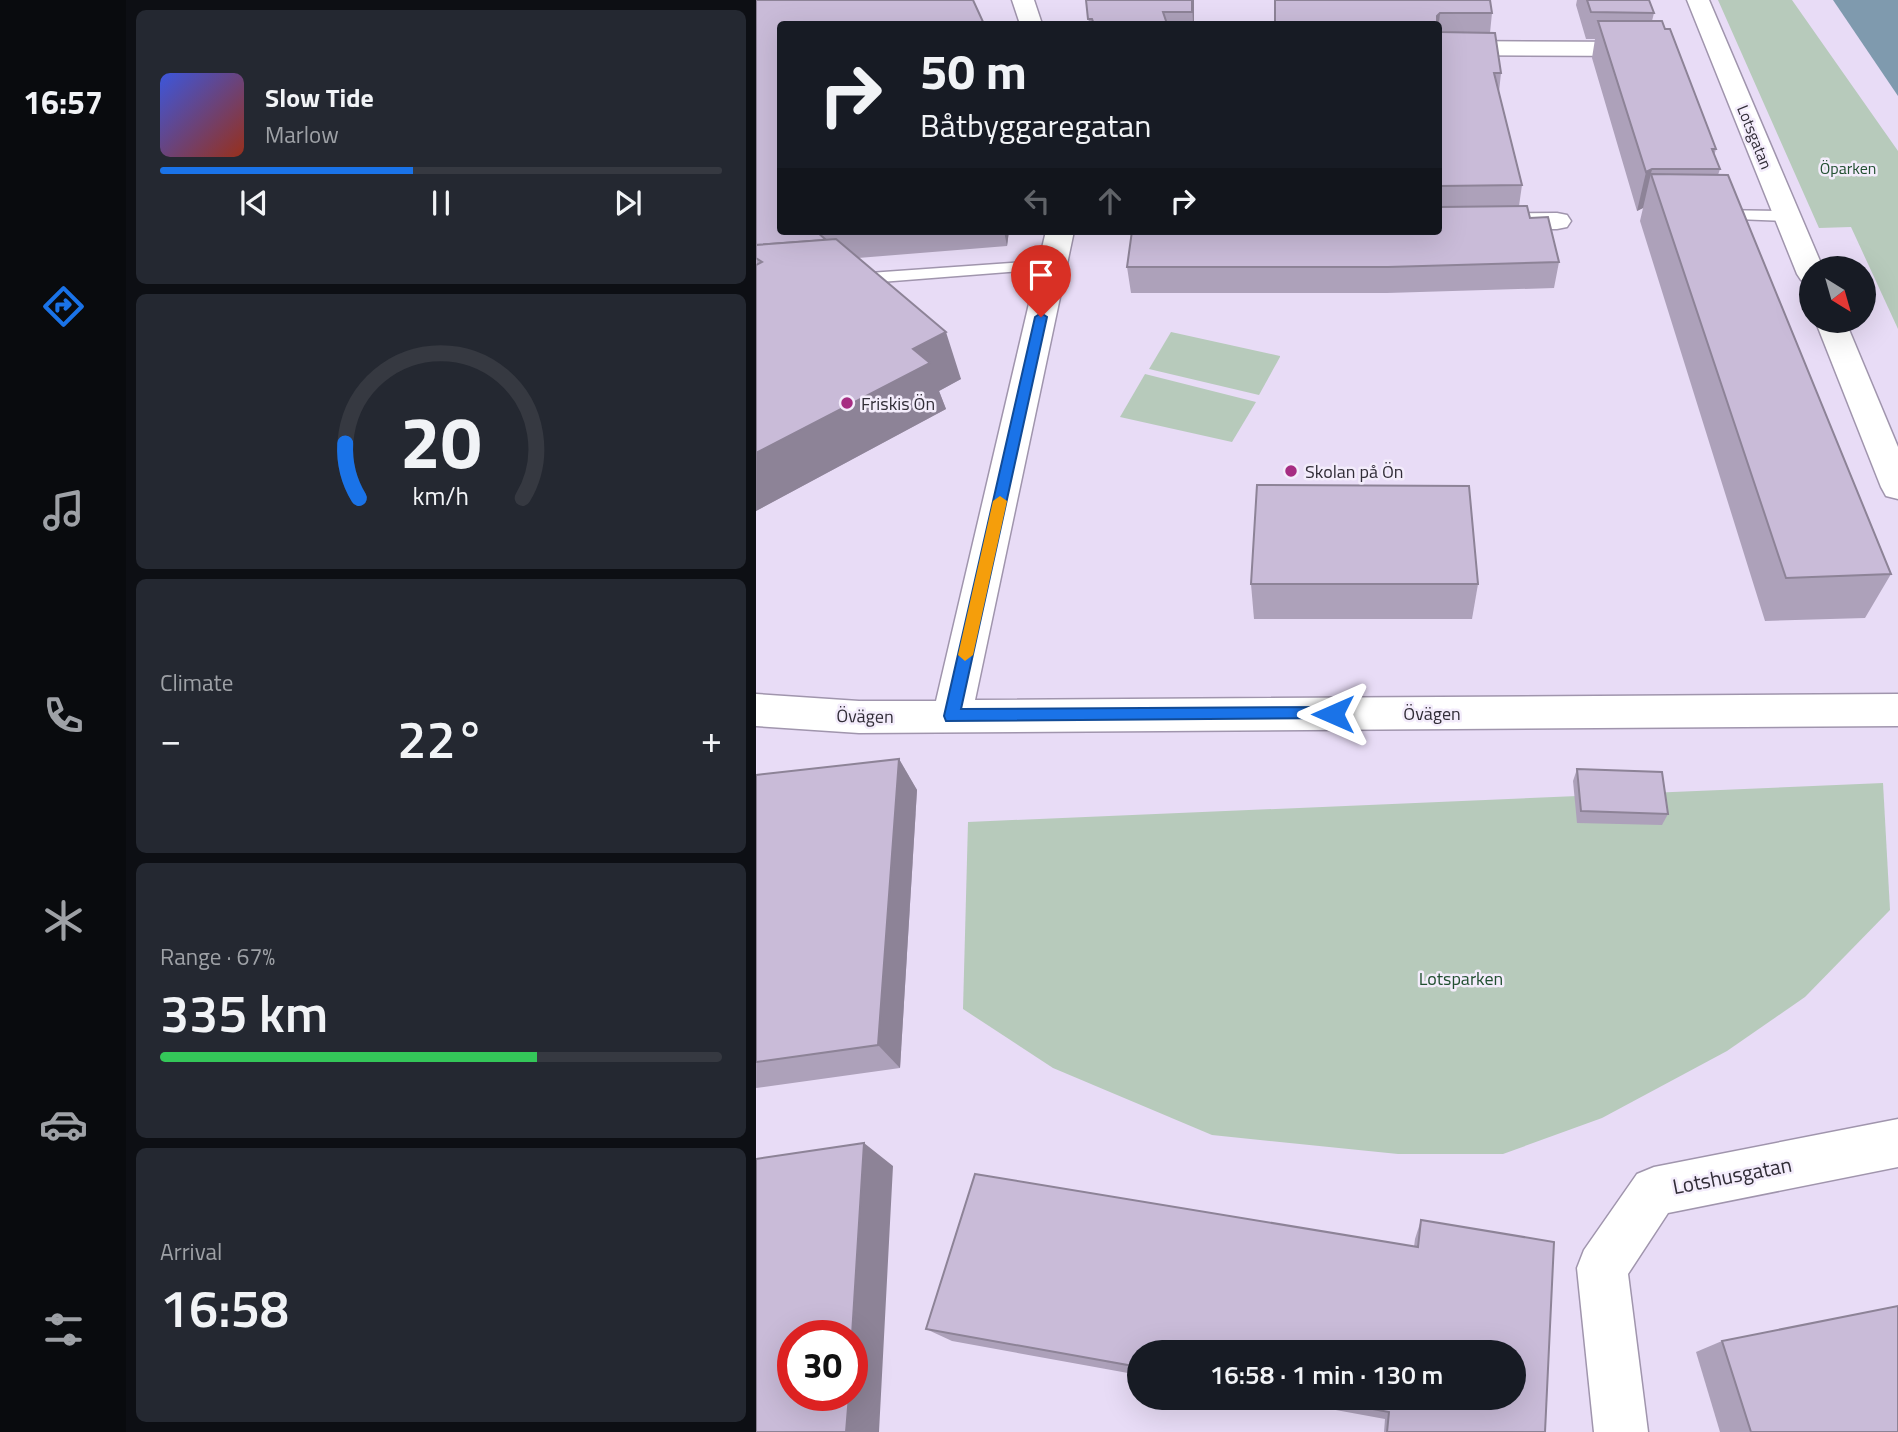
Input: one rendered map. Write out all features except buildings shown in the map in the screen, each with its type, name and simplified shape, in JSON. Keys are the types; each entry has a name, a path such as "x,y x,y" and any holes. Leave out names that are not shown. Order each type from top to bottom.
{"street":[{"path":"1023,0 1030,21"},
{"name":"Lotsgatan","path":"1698,0 1804,256"},
{"path":"1442,48 1652,49"},
{"path":"1442,222 1557,220"},
{"path":"952,716 1059,235"},
{"path":"1835,333 1898,487"},
{"name":"Övägen","path":"756,710 859,718 1898,710"},
{"name":"Lotshusgatan","path":"1621,1432 1602,1268 1654,1191 1898,1143"}],"lane":[{"path":"1695,215 1788,216"},
{"path":"832,281 1052,265"}],"green space":[{"name":"Öparken","path":"1718,0 1792,0 1898,151 1898,329 1876,281 1876,256 1864,256 1851,227 1819,228"},
{"path":"1171,332 1280,357 1259,395 1149,369"},
{"path":"1145,374 1256,402 1232,442 1120,417"},
{"name":"Lotsparken","path":"1883,783 1890,910 1805,997 1727,1051 1602,1118 1503,1154 1398,1154 1212,1135 1053,1068 963,1009 968,822"}],"water":[{"path":"1833,0 1898,0 1898,96"}],"slow traffic":[{"path":"965,655 1000,501"}],"place":[{"name":"Friskis Ön","path":"847,403"},
{"name":"Skolan på Ön","path":"1291,471"}],"route":[{"path":"1041,317 952,716 1333,714"}]}
